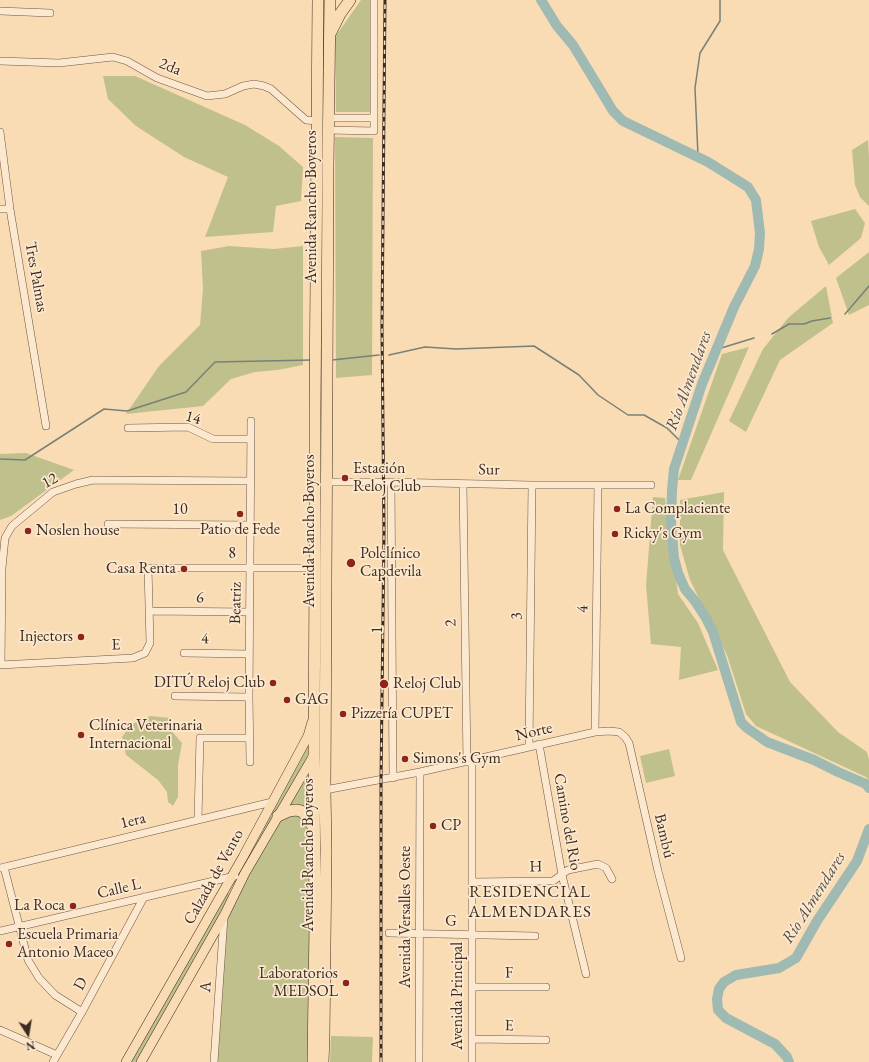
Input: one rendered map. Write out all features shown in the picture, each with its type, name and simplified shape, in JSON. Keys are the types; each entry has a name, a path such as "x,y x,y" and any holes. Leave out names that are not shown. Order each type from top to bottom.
{"highway":[{"name":"Avenida Rancho Boyeros","path":"318,0 317,121 322,350"},
{"name":"Avenida Rancho Boyeros","path":"313,1062 315,924 315,568 328,130 330,0"},
{"path":"329,38 335,22 350,0"},
{"name":"Avenida Rancho Boyeros","path":"321,367 326,482 326,850 323,1062"},
{"path":"314,754 325,733"},
{"path":"314,805 318,796 325,790"},
{"path":"278,816 289,811 301,811 308,816 315,830"}],"main road":[{"name":"Calzada de Vento","path":"126,1062 243,857 308,736 312,723 314,701"},
{"name":"Calzada de Vento","path":"141,1062 225,914 245,873 314,754"},
{"path":"243,857 245,863 252,861"},
{"path":"227,885 233,885 235,887 235,892"}],"street":[{"path":"328,130 374,131 374,0"},
{"path":"0,11 50,13"},
{"name":"2da","path":"0,61 59,62 112,57 127,61 157,78 207,96 225,94 243,86 254,84 264,86 272,89 306,120 317,121"},
{"path":"328,118 374,118"},
{"name":"Tres Palmas","path":"0,132 10,210 46,426"},
{"path":"0,209 10,210"},
{"name":"Beatriz","path":"250,762 249,654 251,568 251,421"},
{"name":"14","path":"128,428 188,427 213,439 251,439"},
{"name":"12","path":"0,665 2,568 5,538 12,526 53,492 93,480 251,482"},
{"name":"Sur","path":"326,482 652,485"},
{"name":"1","path":"391,482 393,778"},
{"name":"2","path":"463,484 469,762"},
{"name":"3","path":"529,747 532,485"},
{"name":"4","path":"595,732 598,485"},
{"name":"10","path":"108,524 251,525"},
{"name":"8","path":"148,568 315,568"},
{"name":"E","path":"0,665 133,658 145,653 150,643 148,568"},
{"name":"6","path":"149,611 250,612"},
{"name":"4","path":"184,653 249,654"},
{"path":"175,696 249,697"},
{"name":"Norte","path":"325,790 393,778 469,762 539,744 595,732 609,731"},
{"name":"Bambú","path":"609,731 619,732 625,737 628,743 658,871 681,958"},
{"path":"198,819 200,738 250,738"},
{"name":"Camino del Rio","path":"539,744 562,875 586,974"},
{"name":"Avenida Principal","path":"469,762 472,882 472,1062"},
{"name":"Avenida Versalles Oeste","path":"419,1062 420,772"},
{"name":"1era","path":"2,867 272,802"},
{"name":"H","path":"472,882 553,881 568,870 598,864 606,868 612,879"},
{"path":"2,867 28,960 39,978 55,995 82,1012"},
{"name":"Calle L","path":"0,931 245,873"},
{"name":"D","path":"53,1062 82,1012 144,897"},
{"name":"A","path":"214,1062 225,914"},
{"name":"G","path":"389,933 535,936"},
{"name":"F","path":"472,987 546,986"},
{"path":"0,1030 57,1055"},
{"name":"E","path":"472,1040 546,1040"},
{"path":"210,1062 215,1052"}],"green space":[{"path":"361,0 372,0 373,112 336,112 335,37"},
{"path":"103,76 135,76 245,125 279,146 303,167 301,201 276,206 273,232 205,237 228,177 184,157 136,126 108,99"},
{"path":"335,137 373,138 372,375 336,378"},
{"path":"868,140 869,206 860,197 855,185 852,150"},
{"path":"855,209 865,223 861,238 829,265 819,247 811,221"},
{"path":"229,246 274,249 303,246 303,365 278,370 255,372 231,379 203,406 126,414 159,366 200,325 203,289 201,251"},
{"path":"869,252 869,305 849,315 836,278"},
{"path":"826,286 833,323 780,360 746,432 729,421 763,349 788,318"},
{"path":"749,347 691,480 678,480 722,354"},
{"path":"26,453 74,470 11,516 0,520 0,454"},
{"path":"724,492 723,550 790,682 838,732 867,752 869,760 869,780 866,777 756,726 746,714 727,655 690,580 680,545 680,500"},
{"path":"653,497 665,498 678,594 698,623 718,670 679,680 681,647 651,644 646,585"},
{"path":"150,716 171,718 170,729 182,743 178,765 178,797 173,806 168,802 167,792 158,780 126,755 122,737 132,724"},
{"path":"306,747 310,748 311,750 247,862 245,861"},
{"path":"669,749 675,776 646,783 640,756"},
{"path":"307,774 308,810 287,806"},
{"path":"296,810 312,824 308,1062 214,1062 225,914 278,816"},
{"path":"228,888 228,901 138,1062 128,1062"},
{"path":"331,1036 373,1037 372,1062 330,1062"}],"waterway":[{"name":"Río Almendares","path":"541,0 557,26 573,45 613,111 623,121 708,162 748,187 756,200 760,233 759,249 755,266 734,307 702,384 674,469 671,521 674,558 678,573 685,589 695,601 713,632 741,722 767,742 814,760 866,784 869,788"},
{"path":"698,156 695,88 700,53 720,21 720,0"},
{"path":"845,314 869,286"},
{"path":"772,334 789,324 804,324 830,318"},
{"path":"718,349 754,338"},
{"path":"389,355 425,347 456,349 534,346 579,375 598,395 628,415 644,415 667,428 682,443"},
{"path":"332,360 379,355"},
{"path":"0,459 25,460 104,409 127,411 186,392 215,362 312,360"},
{"name":"Río Almendares","path":"789,1062 787,1057 775,1044 726,1018 718,1010 717,999 719,989 724,982 736,975 779,968 796,958 817,921 857,861 869,829"}],"railway":[{"path":"381,1062 381,780 384,532 382,327 385,0"}],"place":[{"name":"Estación Reloj Club","path":"345,478"},
{"name":"La Complaciente","path":"617,509"},
{"name":"Patio de Fede","path":"240,514"},
{"name":"Noslen house","path":"28,531"},
{"name":"Ricky's Gym","path":"615,534"},
{"name":"Polclínico Capdevila","path":"351,563"},
{"name":"Casa Renta","path":"184,569"},
{"name":"Injectors","path":"81,637"},
{"name":"DITÚ Reloj Club","path":"273,683"},
{"name":"Reloj Club","path":"384,684"},
{"name":"GAG","path":"287,700"},
{"name":"Pizzería CUPET","path":"343,714"},
{"name":"Clínica Veterinaria Internacional","path":"81,735"},
{"name":"Simons's Gym","path":"405,759"},
{"name":"CP","path":"433,826"},
{"name":"La Roca","path":"73,906"},
{"name":"Escuela Primaria Antonio Maceo","path":"9,944"},
{"name":"Laboratorios MEDSOL","path":"346,983"}],"district":[{"name":"RESIDENCIAL ALMENDARES","path":"530,902"}]}
